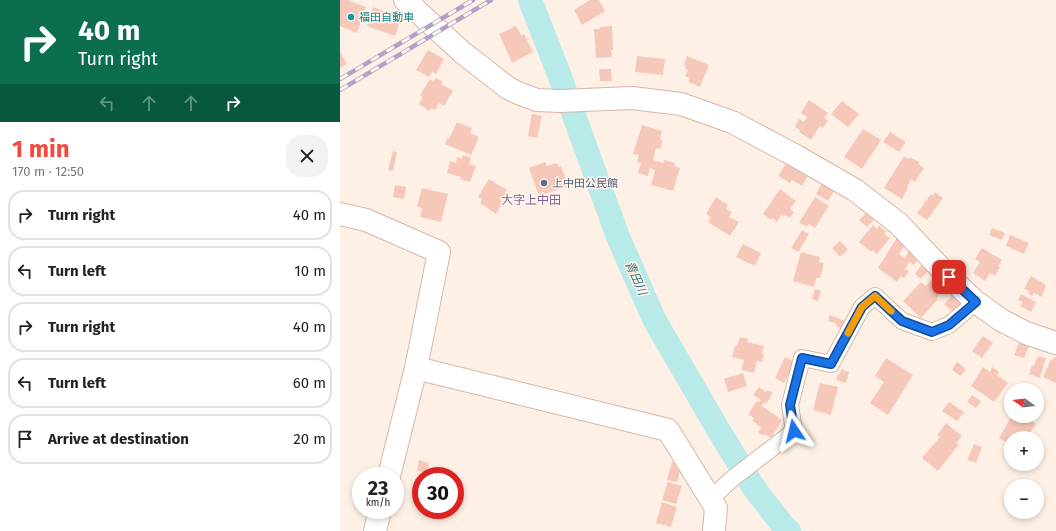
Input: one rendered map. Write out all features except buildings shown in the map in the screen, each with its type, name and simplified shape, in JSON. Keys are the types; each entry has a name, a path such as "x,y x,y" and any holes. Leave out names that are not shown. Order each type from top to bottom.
{"street":[{"path":"405,0 463,53 508,88 518,93 537,100 592,101 632,98 681,104 732,122 796,156 855,190 899,224 949,277 976,302 1001,320 1026,334 1056,343"},
{"path":"340,214 366,220 439,252 416,368 391,467"},
{"path":"711,498 732,479 794,431 790,405 802,358 831,364 862,307 875,296 902,321 932,332 949,325 976,302"},
{"path":"416,368 668,430 716,508 714,531"},
{"path":"375,531 378,519"}],"waterway":[{"name":"青田川","path":"530,0 559,74 618,237 655,321 754,488 785,528 789,531"}],"railway":[{"path":"340,79 473,0"},
{"path":"340,90 491,0"}],"slow traffic":[{"path":"848,333 862,307 875,296 891,311"}],"place":[{"name":"福田自動車","path":"351,17"},
{"name":"上中田公民館","path":"544,183"}],"district":[{"name":"大字上中田","path":"531,200"}],"route":[{"path":"794,431 790,405 802,358 831,364 862,307 875,296 902,321 932,332 949,325 976,302 949,277"}]}
